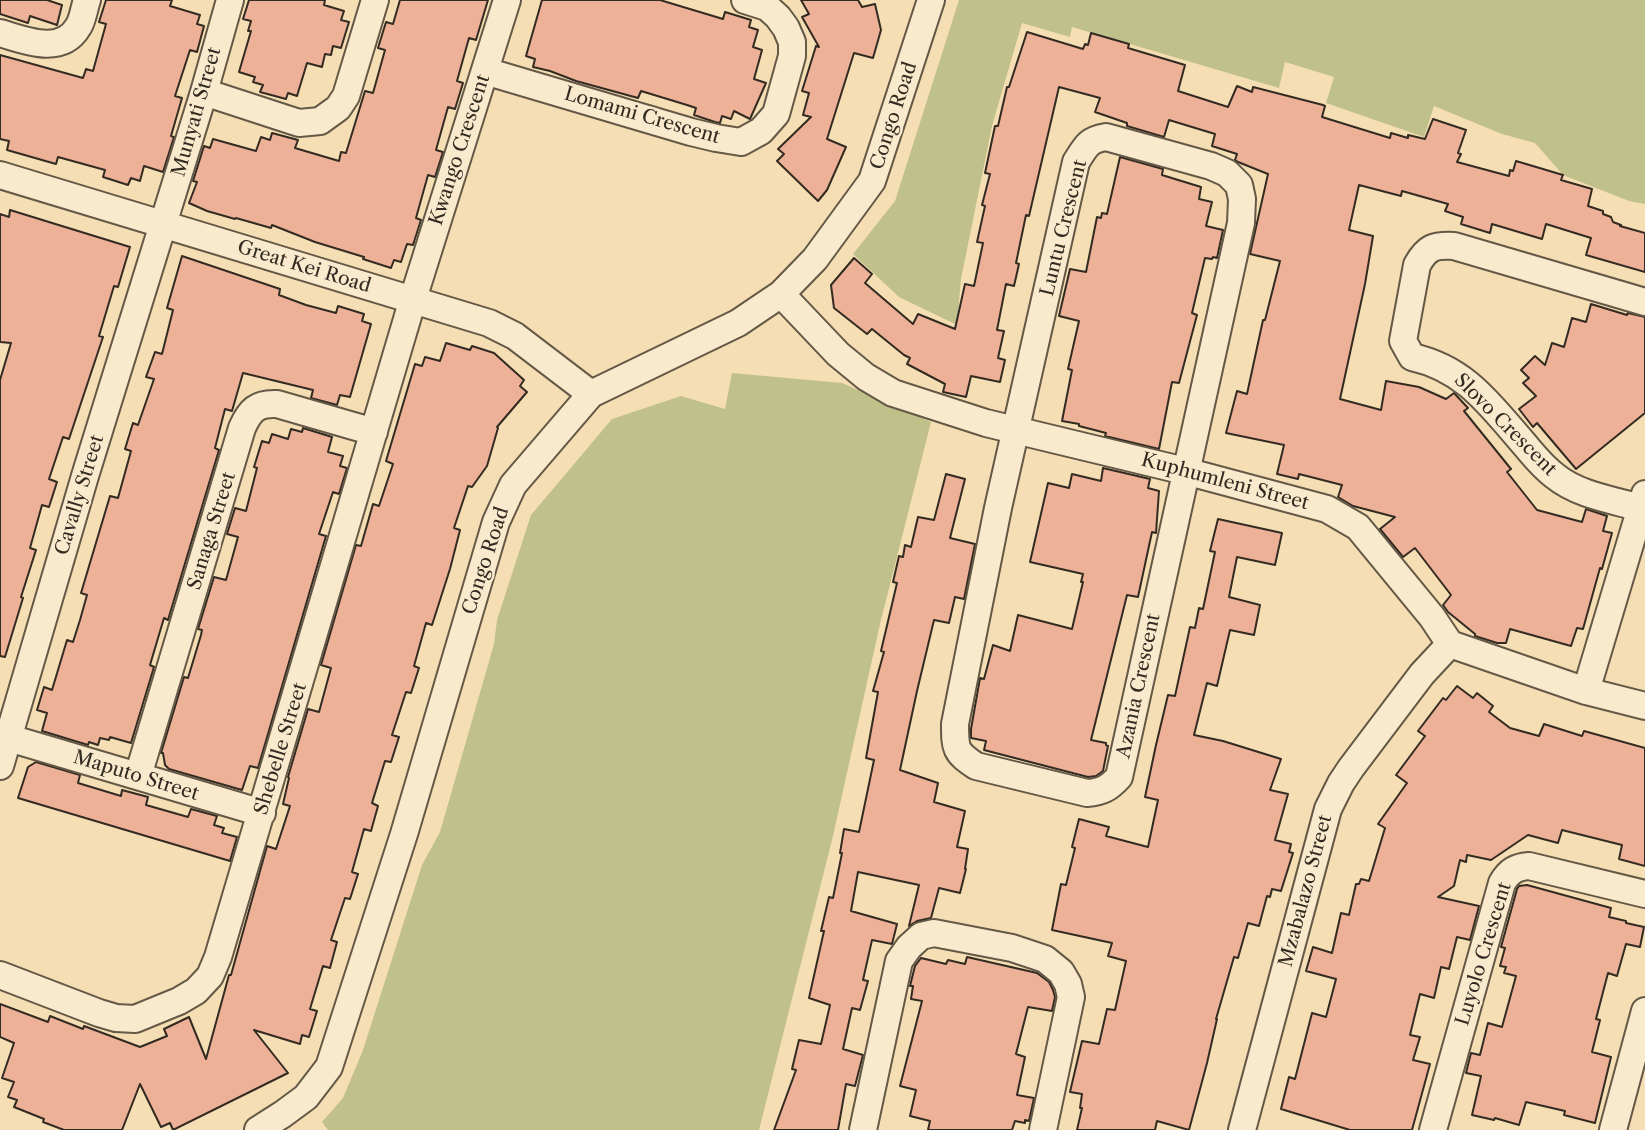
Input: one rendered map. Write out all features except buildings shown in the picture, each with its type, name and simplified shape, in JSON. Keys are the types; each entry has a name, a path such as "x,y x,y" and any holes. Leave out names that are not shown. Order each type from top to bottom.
{"street":[{"path":"0,33 35,44 55,43 66,38 79,26 87,0"},
{"name":"Munyati Street","path":"164,225 230,0"},
{"path":"204,92 299,123 320,121 338,108 346,96 375,0"},
{"name":"Kwango Crescent","path":"413,299 507,0"},
{"name":"Lomami Crescent","path":"485,71 691,132 741,142 761,131 776,114 792,56 792,42 778,17 767,7 745,0"},
{"name":"Congo Road","path":"258,1130 306,1097 329,1067 404,834 496,522 513,485 591,394 738,323 781,294 815,259 872,181 931,0"},
{"name":"Luntu Crescent","path":"1015,430 1076,162 1094,139 1106,137 1126,141 1227,173 1239,185 1242,199 1241,223 1185,471"},
{"name":"Great Kei Road","path":"0,175 489,323 515,337 591,394"},
{"name":"Cavally Street","path":"0,766 85,475 164,225"},
{"name":"Slovo Crescent","path":"1586,691 1643,501 1576,489 1557,479 1462,378 1446,367 1412,357 1404,341 1417,265 1430,248 1440,245 1454,246 1645,302"},
{"name":"Kuphumleni Street","path":"781,294 838,354 866,377 893,393 986,423 1185,471 1327,509 1358,527 1432,617 1450,644"},
{"name":"Shebelle Street","path":"0,975 116,1018 135,1018 155,1012 196,991 209,976 218,957 262,813 413,299"},
{"name":"Sanaga Street","path":"138,776 247,418 258,407 277,404 374,432"},
{"name":"Azania Crescent","path":"1015,430 955,724 955,743 960,755 976,766 1073,791 1101,792 1119,777 1185,471"},
{"path":"1450,644 1586,691 1645,706"},
{"name":"Mzabalazo Street","path":"1242,1130 1328,809 1341,783 1359,758 1422,674 1450,644"},
{"name":"Maputo Street","path":"9,738 262,813"},
{"name":"Luyolo Crescent","path":"1433,1130 1502,883 1507,874 1529,866 1645,894"},
{"path":"863,1130 899,961 921,936 934,933 1012,948 1045,959 1061,972 1068,984 1071,997 1043,1130"},
{"path":"1613,1130 1645,1011"}],"green space":[{"path":"959,0 1645,0 1645,204 1629,201 1563,175 1535,143 1502,134 1434,106 1424,137 1326,103 1334,77 1285,62 1279,88 1072,27 1070,37 1022,23 992,126 961,279 957,325 899,297 853,254 895,201"},
{"path":"732,373 842,383 931,422 880,624 833,836 759,1130 328,1130 322,1122 343,1098 363,1050 422,865 440,832 494,644 497,620 531,515 612,419 681,396 725,409"}]}
